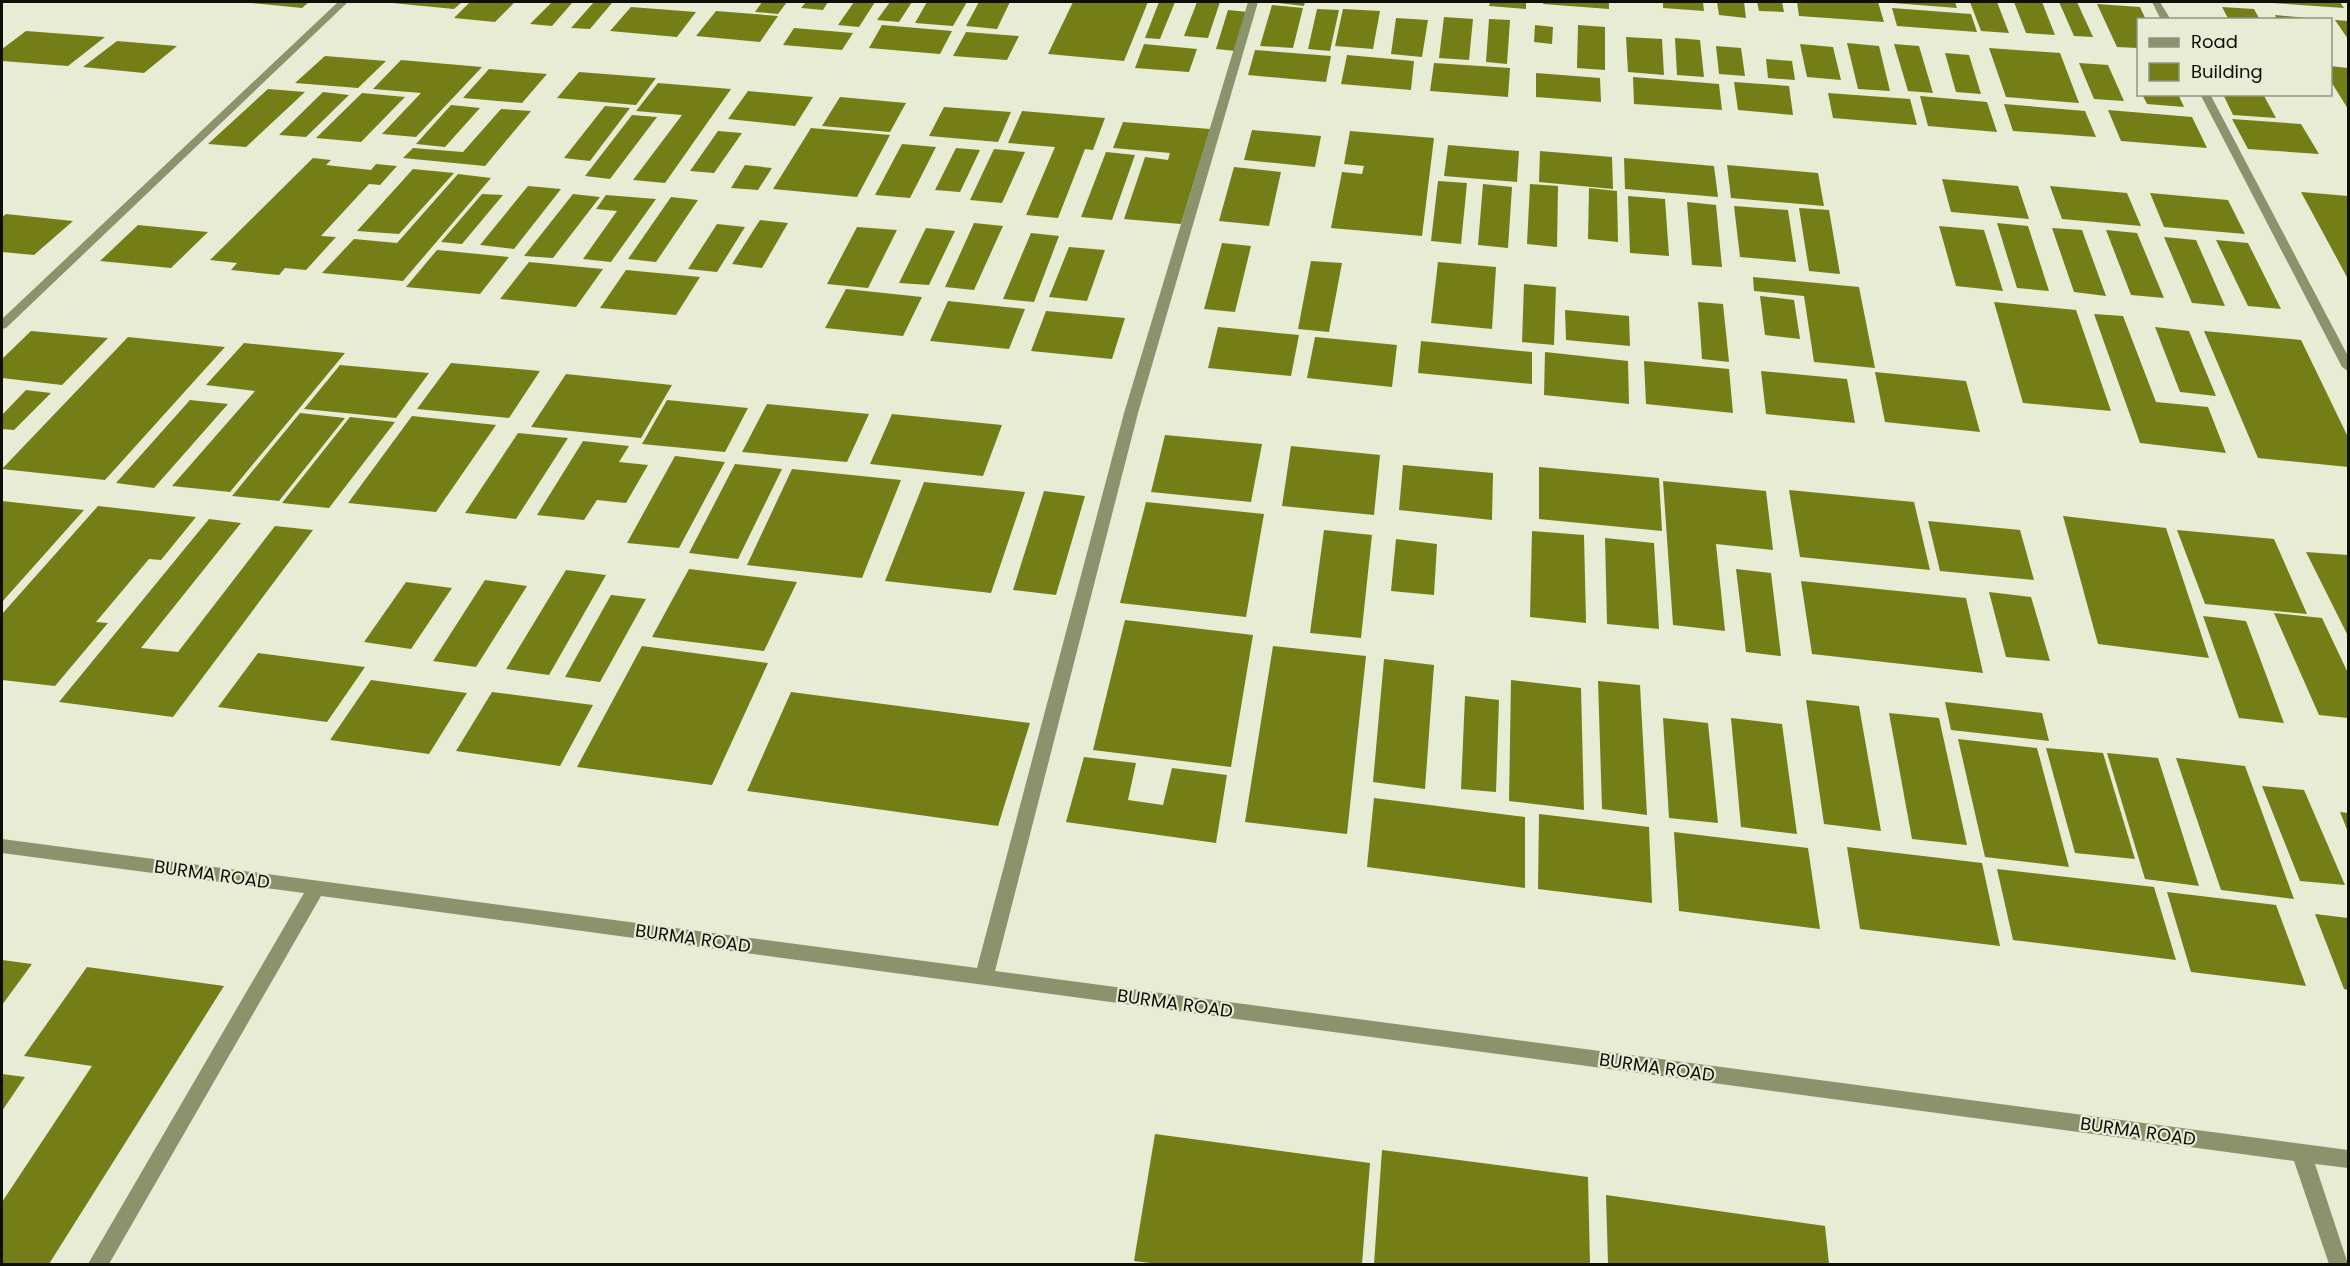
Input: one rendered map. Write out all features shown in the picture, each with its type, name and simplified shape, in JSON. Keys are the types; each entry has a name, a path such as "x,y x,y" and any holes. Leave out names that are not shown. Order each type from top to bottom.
{"street":[{"path":"2,325 343,2"},
{"path":"984,977 1131,413 1254,2"},
{"path":"2156,2 2165,18"},
{"path":"2206,96 2349,367"},
{"name":"BURMA ROAD","path":"2,846 2349,1159"},
{"path":"98,1264 316,888"},
{"path":"2301,1152 2338,1264"}],"building":[{"path":"241,2 309,2 302,8"},
{"path":"382,2 462,2 454,9"},
{"path":"470,2 515,2 495,22 454,18"},
{"path":"552,2 572,3 552,26 530,24"},
{"path":"594,2 612,3 590,29 571,28"},
{"path":"762,2 787,2 778,14 755,12"},
{"path":"806,2 828,2 823,10 801,8"},
{"path":"854,2 875,2 859,27 838,25"},
{"path":"890,2 912,2 899,22 877,20"},
{"path":"927,2 967,2 953,26 915,23"},
{"path":"979,2 1010,2 997,29 966,26"},
{"path":"1073,2 1148,2 1124,61 1048,54"},
{"path":"1159,2 1175,2 1160,39 1145,38"},
{"path":"1197,2 1220,2 1208,38 1184,36"},
{"path":"1270,2 1305,2 1304,6"},
{"path":"1490,2 1526,2 1526,9 1489,6"},
{"path":"1543,2 1609,2 1609,9 1543,4"},
{"path":"1663,2 1703,2 1704,11 1663,8"},
{"path":"1717,2 1744,2 1746,18 1719,15"},
{"path":"1757,2 1782,2 1784,12 1759,11"},
{"path":"1797,2 1878,2 1884,22 1799,16"},
{"path":"1955,2 1957,8 1893,3"},
{"path":"1970,2 1997,2 2009,33 1981,31"},
{"path":"2014,2 2042,2 2055,35 2026,33"},
{"path":"2059,2 2077,2 2093,37 2074,36"},
{"path":"2340,2 2344,8 2272,3"},
{"path":"2097,4 2140,7 2145,18 2137,18 2137,48 2117,47"},
{"path":"1272,5 1303,8 1293,48 1260,46"},
{"path":"631,7 696,12 677,37 610,31"},
{"path":"2222,7 2254,9 2259,18 2228,18"},
{"path":"1892,8 1971,14 1977,32 1897,26"},
{"path":"1317,9 1339,10 1330,51 1308,49"},
{"path":"1343,9 1380,11 1373,49 1335,46"},
{"path":"1228,10 1248,12 1236,51 1216,49"},
{"path":"716,11 778,16 760,42 696,36"},
{"path":"2275,15 2307,18 2276,18"},
{"path":"1444,17 1473,19 1469,60 1439,58"},
{"path":"1396,18 1428,20 1422,57 1391,54"},
{"path":"1489,19 1510,20 1507,64 1486,62"},
{"path":"2335,20 2348,21 2348,39"},
{"path":"882,25 952,31 940,54 869,48"},
{"path":"1535,25 1553,27 1552,44 1534,42"},
{"path":"1578,25 1605,27 1605,70 1577,68"},
{"path":"794,28 853,33 842,50 783,45"},
{"path":"26,31 105,37 68,66 2,61 2,49"},
{"path":"966,32 1019,36 1007,60 953,56"},
{"path":"1626,37 1662,39 1664,75 1628,72"},
{"path":"1675,38 1700,40 1704,77 1677,75"},
{"path":"117,41 177,46 144,73 83,67"},
{"path":"1847,43 1879,46 1890,91 1858,89"},
{"path":"1144,44 1197,49 1189,72 1135,68"},
{"path":"1800,44 1833,47 1841,80 1807,77"},
{"path":"1894,44 1919,46 1933,93 1908,91"},
{"path":"1716,46 1741,48 1745,76 1719,74"},
{"path":"1989,48 2060,53 2079,103 2006,97"},
{"path":"1255,50 1331,56 1326,82 1248,75"},
{"path":"1945,53 1969,55 1981,94 1956,92"},
{"path":"1347,55 1414,61 1411,90 1341,84"},
{"path":"325,56 386,61 358,88 295,83"},
{"path":"1766,59 1792,61 1795,80 1768,78"},
{"path":"401,60 482,67 416,137 382,134 421,93 373,89"},
{"path":"1434,63 1510,68 1508,97 1430,91"},
{"path":"2079,63 2108,65 2124,101 2094,99"},
{"path":"2332,66 2348,68 2348,109 2332,83"},
{"path":"489,69 547,74 522,103 463,98"},
{"path":"579,72 656,78 636,105 557,98"},
{"path":"1536,73 1600,78 1601,102 1536,97"},
{"path":"1633,77 1719,84 1722,110 1634,104"},
{"path":"1734,82 1789,86 1793,115 1738,110"},
{"path":"658,83 731,89 665,183 633,180 682,115 636,111"},
{"path":"268,89 305,92 246,147 208,144"},
{"path":"748,91 813,97 795,126 728,119"},
{"path":"323,92 349,95 306,137 279,135"},
{"path":"362,93 405,97 361,142 316,138"},
{"path":"1828,93 1910,99 1917,125 1833,118"},
{"path":"1920,96 1987,102 1997,132 1928,126"},
{"path":"2143,96 2179,96 2184,107 2147,104"},
{"path":"2224,96 2264,96 2276,118 2233,115"},
{"path":"840,97 906,103 890,132 822,126"},
{"path":"2004,104 2085,111 2096,137 2013,131"},
{"path":"451,105 480,108 445,147 416,144"},
{"path":"605,106 630,108 590,161 564,158"},
{"path":"944,107 1011,112 998,142 929,136"},
{"path":"501,109 531,111 485,166 403,158 413,148 463,152"},
{"path":"2108,110 2192,117 2207,148 2121,141"},
{"path":"1022,111 1105,118 1093,150 1085,149 1058,218 1026,215 1055,147 1008,143"},
{"path":"632,115 657,117 610,179 585,176"},
{"path":"2232,119 2301,124 2319,154 2248,149"},
{"path":"1123,122 1210,129 1181,224 1124,219 1145,157 1168,160 1170,153 1113,148"},
{"path":"811,128 890,135 857,197 773,189"},
{"path":"1252,130 1321,136 1315,167 1244,160"},
{"path":"718,131 742,133 714,173 690,171"},
{"path":"1350,131 1434,138 1422,236 1331,228 1342,172 1362,174 1364,166 1344,164"},
{"path":"902,144 936,147 910,198 875,195"},
{"path":"1448,145 1519,151 1517,182 1444,176"},
{"path":"956,148 980,150 960,192 935,190"},
{"path":"994,149 1025,152 1002,203 970,200"},
{"path":"1540,151 1612,157 1613,189 1539,182"},
{"path":"1106,152 1135,155 1112,220 1081,217"},
{"path":"313,158 331,160 326,165 371,170 376,164 397,166 380,185 369,184 321,236 336,237 306,270 285,268 279,275 231,270 237,263 210,260"},
{"path":"1624,158 1714,166 1718,197 1625,189"},
{"path":"745,165 772,168 758,190 731,188"},
{"path":"1727,165 1818,173 1824,206 1731,198"},
{"path":"1234,167 1281,172 1269,226 1219,221"},
{"path":"413,169 454,173 399,234 357,231"},
{"path":"458,174 491,178 403,281 322,273 354,239 397,243"},
{"path":"1942,179 2018,186 2029,219 1951,212"},
{"path":"1438,181 1467,183 1461,244 1431,241"},
{"path":"1483,184 1512,187 1508,248 1478,245"},
{"path":"1530,184 1558,186 1557,247 1527,244"},
{"path":"528,186 561,189 514,249 480,245"},
{"path":"2050,186 2127,193 2141,226 2062,219"},
{"path":"1589,188 1617,191 1618,242 1588,239"},
{"path":"2301,192 2348,196 2348,279"},
{"path":"2150,193 2228,200 2245,234 2164,227"},
{"path":"482,194 503,195 462,244 441,242"},
{"path":"573,194 600,197 553,258 524,256"},
{"path":"606,195 656,199 611,262 583,259 617,211 596,209"},
{"path":"1628,196 1665,199 1669,256 1630,253"},
{"path":"671,197 698,200 656,262 628,259"},
{"path":"1687,202 1716,205 1722,267 1692,265"},
{"path":"1734,206 1788,210 1796,262 1740,257"},
{"path":"1799,208 1829,210 1840,274 1809,271"},
{"path":"6,214 73,221 34,255 2,252 2,217"},
{"path":"760,220 788,223 762,268 732,264"},
{"path":"974,223 1003,226 974,290 945,287"},
{"path":"1997,223 2028,226 2049,291 2017,288"},
{"path":"717,224 745,227 717,272 688,269"},
{"path":"138,225 208,232 171,268 100,261"},
{"path":"1939,226 1984,230 2003,291 1956,286"},
{"path":"857,227 897,230 868,288 827,284"},
{"path":"926,228 955,231 929,285 899,283"},
{"path":"2052,228 2082,230 2106,296 2074,292"},
{"path":"2106,230 2137,233 2164,298 2131,295"},
{"path":"1031,233 1059,236 1034,302 1003,299"},
{"path":"2164,237 2196,240 2225,306 2192,303"},
{"path":"2216,240 2248,243 2281,309 2248,306"},
{"path":"1222,243 1251,246 1235,312 1204,309"},
{"path":"1069,247 1105,250 1087,301 1049,297"},
{"path":"437,250 509,257 480,294 406,287"},
{"path":"1311,261 1342,263 1329,332 1298,329"},
{"path":"529,262 603,269 576,307 500,299"},
{"path":"1438,262 1496,267 1492,329 1431,323"},
{"path":"626,270 700,277 676,315 600,308"},
{"path":"1753,277 1859,287 1875,368 1814,362 1804,296 1754,291"},
{"path":"1524,284 1556,287 1554,345 1522,342"},
{"path":"846,289 922,297 903,336 825,328"},
{"path":"1760,296 1794,300 1800,339 1765,335"},
{"path":"948,301 1025,309 1009,349 930,341"},
{"path":"1698,302 1723,304 1729,362 1702,359"},
{"path":"1994,302 2076,310 2111,411 2023,403"},
{"path":"1565,310 1629,316 1630,346 1566,340"},
{"path":"1046,311 1125,318 1112,359 1031,351"},
{"path":"2094,314 2123,316 2156,402 2208,407 2226,453 2140,443"},
{"path":"1218,327 1299,335 1291,376 1208,368"},
{"path":"2155,327 2189,331 2216,396 2180,392"},
{"path":"31,331 108,338 62,385 2,378 2,359"},
{"path":"2204,331 2301,340 2348,437 2348,467 2258,458"},
{"path":"128,337 225,347 105,480 2,469"},
{"path":"1315,337 1397,345 1392,387 1307,378"},
{"path":"1421,341 1532,352 1532,384 1418,373"},
{"path":"244,343 345,353 230,492 172,486 255,391 206,385"},
{"path":"1545,352 1628,361 1629,404 1544,395"},
{"path":"1644,361 1729,369 1733,413 1646,404"},
{"path":"451,363 540,371 509,418 417,409"},
{"path":"340,365 429,373 396,418 304,409"},
{"path":"1761,371 1847,379 1855,423 1766,414"},
{"path":"1875,372 1966,381 1980,432 1885,422"},
{"path":"566,374 672,385 641,438 531,427"},
{"path":"26,390 51,393 14,430 2,429 2,415"},
{"path":"190,400 228,404 154,488 116,483"},
{"path":"667,400 748,408 725,452 642,444"},
{"path":"767,404 869,414 847,462 742,452"},
{"path":"300,413 345,418 279,501 232,496"},
{"path":"892,414 1002,425 983,476 870,464"},
{"path":"412,416 496,425 436,512 348,503"},
{"path":"350,417 395,422 329,508 282,503"},
{"path":"518,433 568,438 516,519 465,513"},
{"path":"1165,435 1262,444 1251,502 1151,492"},
{"path":"583,441 629,446 619,462 648,465 626,503 597,500 584,520 537,515"},
{"path":"1291,446 1380,455 1374,515 1282,506"},
{"path":"675,456 725,462 679,548 627,543"},
{"path":"735,464 782,469 738,559 689,553"},
{"path":"1403,465 1493,473 1492,520 1399,510"},
{"path":"1539,467 1659,478 1662,531 1539,519"},
{"path":"792,469 901,480 862,578 747,565"},
{"path":"1663,481 1766,491 1773,550 1716,544 1725,631 1673,625"},
{"path":"924,482 1025,492 991,593 885,581"},
{"path":"1789,490 1914,502 1930,570 1800,557"},
{"path":"1044,491 1085,496 1056,595 1013,590"},
{"path":"2,501 84,510 2,602"},
{"path":"1146,502 1264,514 1246,617 1120,603"},
{"path":"98,506 196,517 161,560 149,559 96,622 108,623 55,686 2,680 2,614"},
{"path":"2063,516 2166,528 2209,658 2098,644"},
{"path":"209,519 241,523 141,648 178,652 275,526 313,530 173,717 59,702"},
{"path":"1928,521 2020,530 2034,580 1940,571"},
{"path":"1324,530 1372,535 1361,638 1310,633"},
{"path":"2177,530 2274,539 2307,614 2205,604"},
{"path":"1532,531 1584,535 1586,623 1530,617"},
{"path":"1605,538 1654,543 1659,629 1607,624"},
{"path":"1396,539 1437,544 1434,595 1391,591"},
{"path":"2306,552 2348,555 2348,636"},
{"path":"689,569 797,582 764,651 652,637"},
{"path":"1736,569 1771,573 1781,656 1746,652"},
{"path":"566,570 606,575 549,675 506,669"},
{"path":"485,580 527,586 476,667 433,661"},
{"path":"1801,581 1966,598 1983,673 1812,654"},
{"path":"406,582 452,588 411,649 364,642"},
{"path":"1989,592 2031,597 2050,661 2006,657"},
{"path":"611,595 646,599 600,682 565,677"},
{"path":"2274,613 2322,618 2348,673 2348,718 2319,715"},
{"path":"2203,616 2246,621 2284,723 2239,718"},
{"path":"1125,620 1253,635 1231,767 1093,750"},
{"path":"642,646 768,663 712,785 577,767"},
{"path":"1273,646 1366,656 1347,834 1245,822"},
{"path":"258,653 365,667 327,722 218,707"},
{"path":"1384,659 1434,665 1425,789 1373,782"},
{"path":"371,680 467,693 429,754 330,740"},
{"path":"1511,680 1581,688 1584,810 1509,801"},
{"path":"1598,681 1640,685 1647,815 1602,809"},
{"path":"492,692 593,705 560,766 456,751"},
{"path":"791,692 1030,723 998,826 747,791"},
{"path":"1465,696 1499,700 1496,792 1461,789"},
{"path":"1806,700 1859,706 1881,831 1824,824"},
{"path":"1945,702 2042,713 2049,741 1951,730"},
{"path":"1889,713 1939,718 1967,845 1912,839"},
{"path":"1663,718 1708,723 1718,823 1669,818"},
{"path":"1731,718 1782,724 1797,834 1741,827"},
{"path":"1958,739 2037,748 2069,867 1985,857"},
{"path":"2046,748 2103,753 2135,859 2075,853"},
{"path":"2107,753 2158,758 2199,886 2145,879"},
{"path":"1084,757 1136,763 1128,800 1163,805 1172,768 1227,775 1216,843 1066,822"},
{"path":"2176,758 2245,766 2294,899 2221,890"},
{"path":"2262,786 2304,790 2345,885 2300,881"},
{"path":"1374,798 1525,817 1525,888 1367,867"},
{"path":"2340,812 2348,813 2348,832"},
{"path":"1539,814 1649,827 1652,903 1538,889"},
{"path":"1674,832 1808,848 1820,929 1679,911"},
{"path":"1847,847 1982,863 2000,946 1860,929"},
{"path":"1997,869 2154,887 2176,960 2013,940"},
{"path":"2167,892 2276,905 2306,986 2191,972"},
{"path":"2315,914 2348,918 2348,990 2344,989"},
{"path":"2,960 32,964 2,1005"},
{"path":"87,967 224,986 49,1264 2,1264 2,1202 92,1066 24,1056"},
{"path":"2,1074 25,1077 2,1111"},
{"path":"1155,1134 1370,1163 1362,1264 1159,1264 1134,1261"},
{"path":"1382,1150 1588,1177 1590,1264 1374,1264"},
{"path":"1606,1195 1825,1226 1829,1264 1608,1264"}]}
